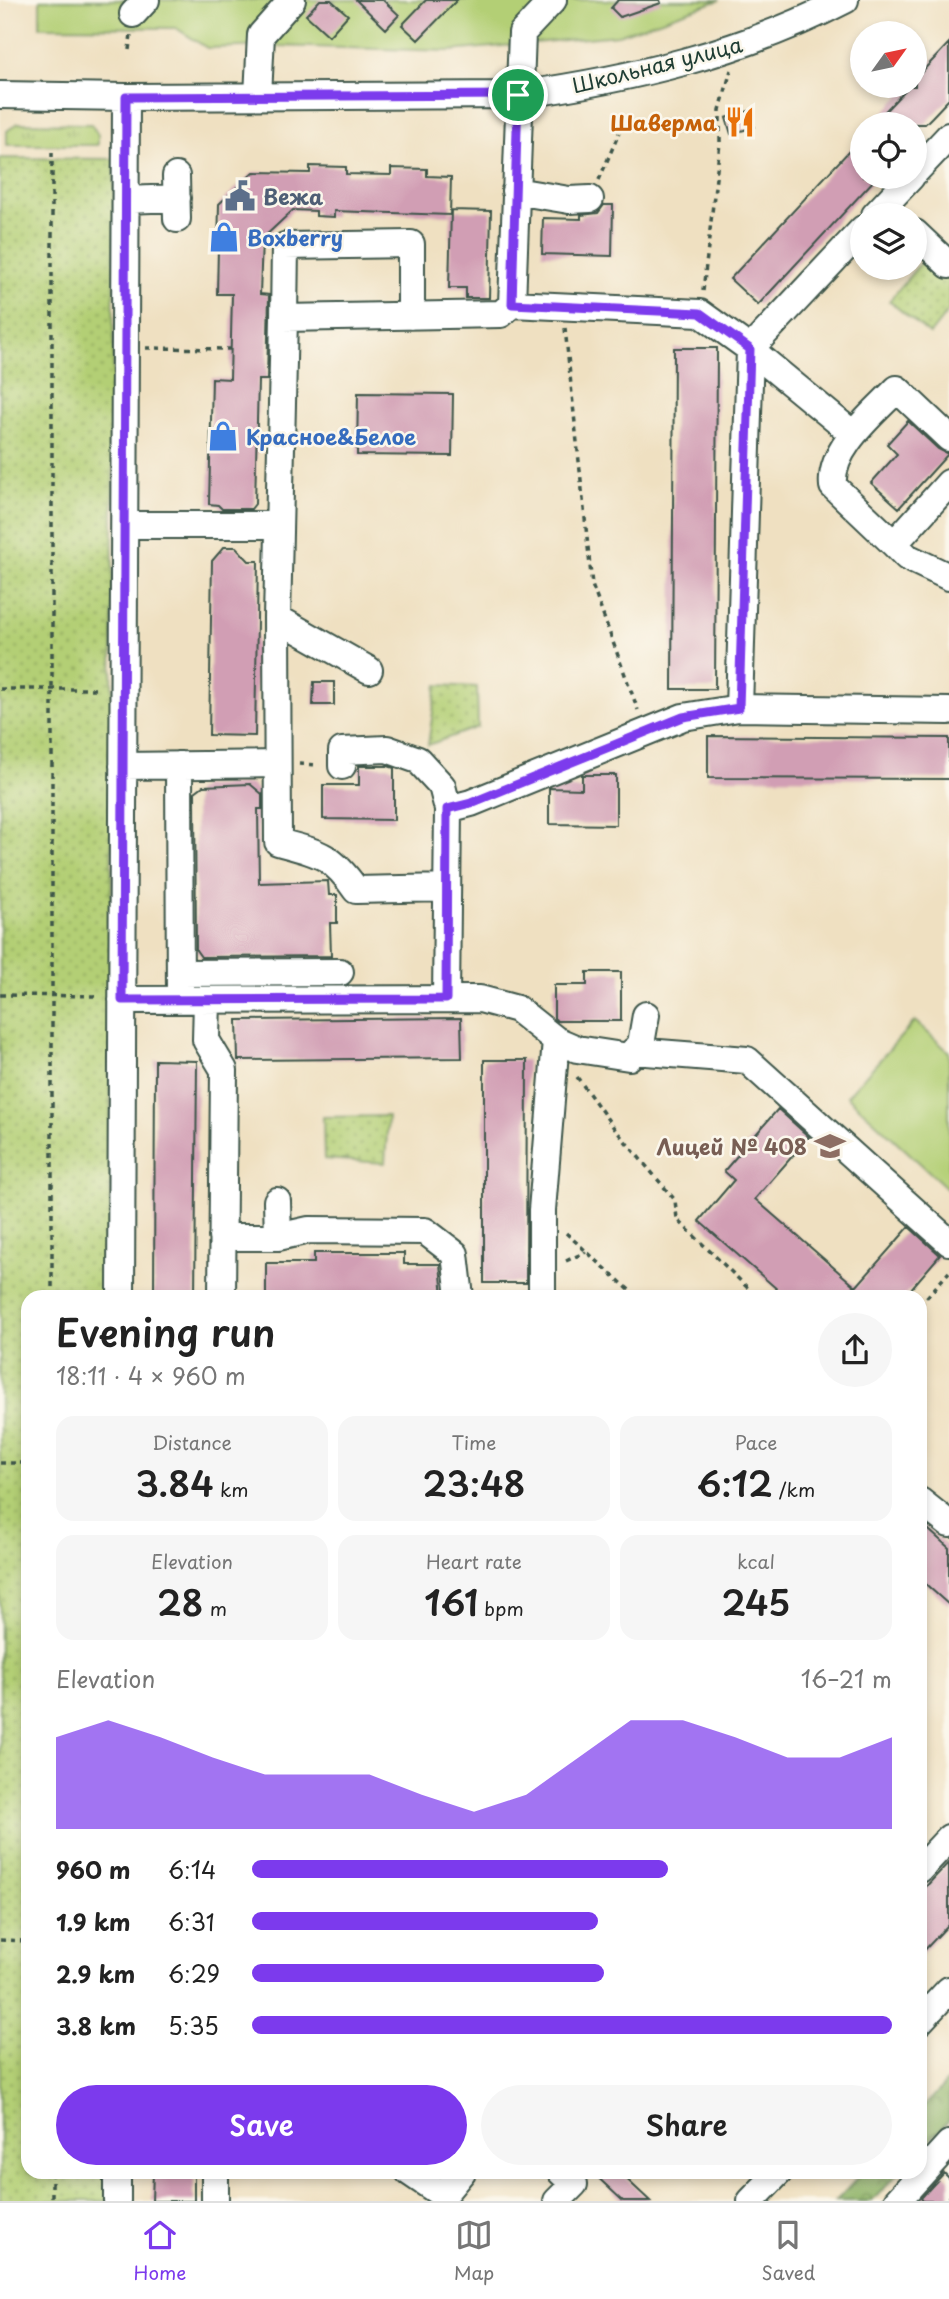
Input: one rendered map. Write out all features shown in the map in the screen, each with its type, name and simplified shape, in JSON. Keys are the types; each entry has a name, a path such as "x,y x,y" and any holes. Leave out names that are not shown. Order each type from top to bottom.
{"street":[{"path":"258,96 261,35 292,0"},
{"path":"512,304 522,33 553,0"},
{"name":"Школьная улица","path":"0,95 518,95 582,86 641,73 739,45 777,32 845,0"},
{"path":"121,1290 113,998 123,766 126,97"},
{"path":"927,159 949,136"},
{"path":"515,191 569,200 590,199"},
{"path":"126,200 177,198"},
{"path":"739,708 750,349 850,243"},
{"path":"411,316 411,244 285,246 278,525 278,842 325,855 345,874 356,890 447,888"},
{"path":"927,244 949,265"},
{"path":"284,317 501,314 512,304 700,313 750,349 853,434"},
{"path":"949,438 897,389 853,434 832,472 833,486 908,557 949,577"},
{"path":"894,544 949,483"},
{"path":"124,525 278,525"},
{"path":"277,618 369,670"},
{"path":"447,809 471,803 683,717 739,708 949,711"},
{"path":"342,766 342,751 387,749 418,760 442,786 447,809 446,999"},
{"path":"123,766 277,764"},
{"path":"179,765 180,1000"},
{"path":"180,973 340,972"},
{"path":"113,998 480,999 517,1009 556,1044 629,1057 641,1044 646,1015"},
{"path":"207,1000 206,1040 224,1070 222,1290"},
{"path":"542,1290 542,1210 556,1044"},
{"path":"634,1051 747,1060 949,1242"},
{"path":"277,1201 278,1237"},
{"path":"222,1237 278,1237 309,1230 425,1231 455,1254 459,1290"},
{"path":"927,1507 949,1524"},
{"path":"927,1862 949,1838"},
{"path":"927,2014 949,1990"},
{"path":"927,2168 949,2144"},
{"path":"117,2179 117,2201"},
{"path":"215,2179 215,2201"},
{"path":"419,2179 443,2195 457,2179"},
{"path":"557,2201 574,2184 569,2179"},
{"path":"751,2201 772,2179"},
{"path":"897,2201 917,2179"}],"path":[{"path":"700,313 720,143 720,110 739,45"},
{"path":"590,199 619,134"},
{"path":"52,152 52,1290"},
{"path":"563,306 592,585 646,732"},
{"path":"137,348 231,349"},
{"path":"0,690 124,689"},
{"path":"277,764 342,766"},
{"path":"0,995 113,998"},
{"path":"556,1044 614,1128 675,1200 677,1219 750,1290"},
{"path":"542,1210 629,1290"},
{"path":"927,1297 949,1272"},
{"path":"0,1463 21,1463"},
{"path":"0,1940 21,1941"},
{"path":"52,2179 52,2201"}],"green space":[{"path":"40,0 720,0 618,35 450,51 275,46 207,48 176,28 40,27"},
{"path":"18,123 91,124 98,135 98,145 7,145 7,131"},
{"path":"0,158 114,159 110,1290 21,1290 21,2179 107,2179 107,2201 0,2201"},
{"path":"927,255 949,273 949,310 930,334 889,301 906,280 927,280"},
{"path":"437,685 477,687 478,727 428,745"},
{"path":"915,1021 949,1052 949,1190 847,1096"},
{"path":"388,1116 385,1163 324,1159 323,1117"},
{"path":"949,2080 949,2120 927,2144 927,2104"},
{"path":"856,2179 893,2179 872,2201 836,2201"}],"building":[{"path":"320,0 331,0 348,15 329,36 306,15"},
{"path":"356,0 383,0 399,15 386,29"},
{"path":"426,0 457,0 418,40 402,25"},
{"path":"618,0 660,0 661,3 620,17 611,8"},
{"path":"949,43 949,99 927,122 927,112 884,112 898,98 928,98 928,65"},
{"name":"Шаверма","path":"749,111 754,127 731,134 726,118"},
{"path":"850,150 850,189 866,189 758,305 730,279"},
{"path":"310,166 346,167 346,174 391,175 391,168 427,169 427,176 451,177 450,215 334,211 334,217 316,216 316,211 293,210 262,239 260,294 269,295 267,380 258,380 255,504 251,509 222,509 218,505 209,504 212,378 230,379 232,294 217,294 219,204 254,172 310,173"},
{"path":"604,205 613,205 612,256 542,254 543,218 581,219 581,215 598,213"},
{"path":"451,210 491,211 489,298 466,298 466,288 449,288"},
{"path":"674,348 717,348 715,689 672,689"},
{"path":"358,393 453,394 452,456 357,455"},
{"path":"908,421 938,449 948,454 899,508 871,483 897,454 887,444"},
{"path":"224,547 236,547 249,561 258,561 255,736 209,735 212,561"},
{"path":"314,682 334,682 334,705 313,705"},
{"path":"708,736 949,738 949,779 708,778"},
{"path":"359,766 394,768 394,820 323,819 323,785 359,785"},
{"path":"582,775 616,775 616,825 549,824 549,788 582,789"},
{"path":"250,784 262,794 262,809 258,809 259,883 328,881 329,895 337,895 337,923 330,923 331,956 201,957 196,950 195,792 203,786"},
{"path":"587,972 621,972 621,1021 557,1021 554,1018 554,985 587,985"},
{"path":"461,1018 462,1058 238,1060 237,1020"},
{"path":"155,1060 197,1061 195,1290 154,1290"},
{"path":"484,1060 527,1060 526,1283 484,1283"},
{"path":"778,1109 809,1137 755,1199 856,1287 909,1227 940,1255 910,1290 778,1290 699,1221 734,1180 724,1171"},
{"path":"314,1253 404,1253 404,1264 440,1264 442,1290 266,1290 266,1263 314,1263"},
{"path":"927,1528 949,1548 949,1605 927,1585"},
{"path":"949,1862 949,1924 927,1948 927,1886"},
{"path":"944,2173 949,2178 949,2201 923,2201 921,2198"},
{"path":"153,2179 194,2179 194,2201 152,2201"},
{"path":"599,2179 626,2179 650,2201 623,2201"}],"place":[{"name":"Шаверма","path":"740,122"},
{"name":"Вежа","path":"240,196"},
{"name":"Boxberry","path":"224,237"},
{"name":"Красное&Белое","path":"223,436"},
{"name":"Лицей № 408","path":"830,1146"}],"route":[{"path":"518,95 512,304 700,313 750,349 739,708 683,717 471,803 447,809 446,999 122,1000 126,97 518,95"}]}
